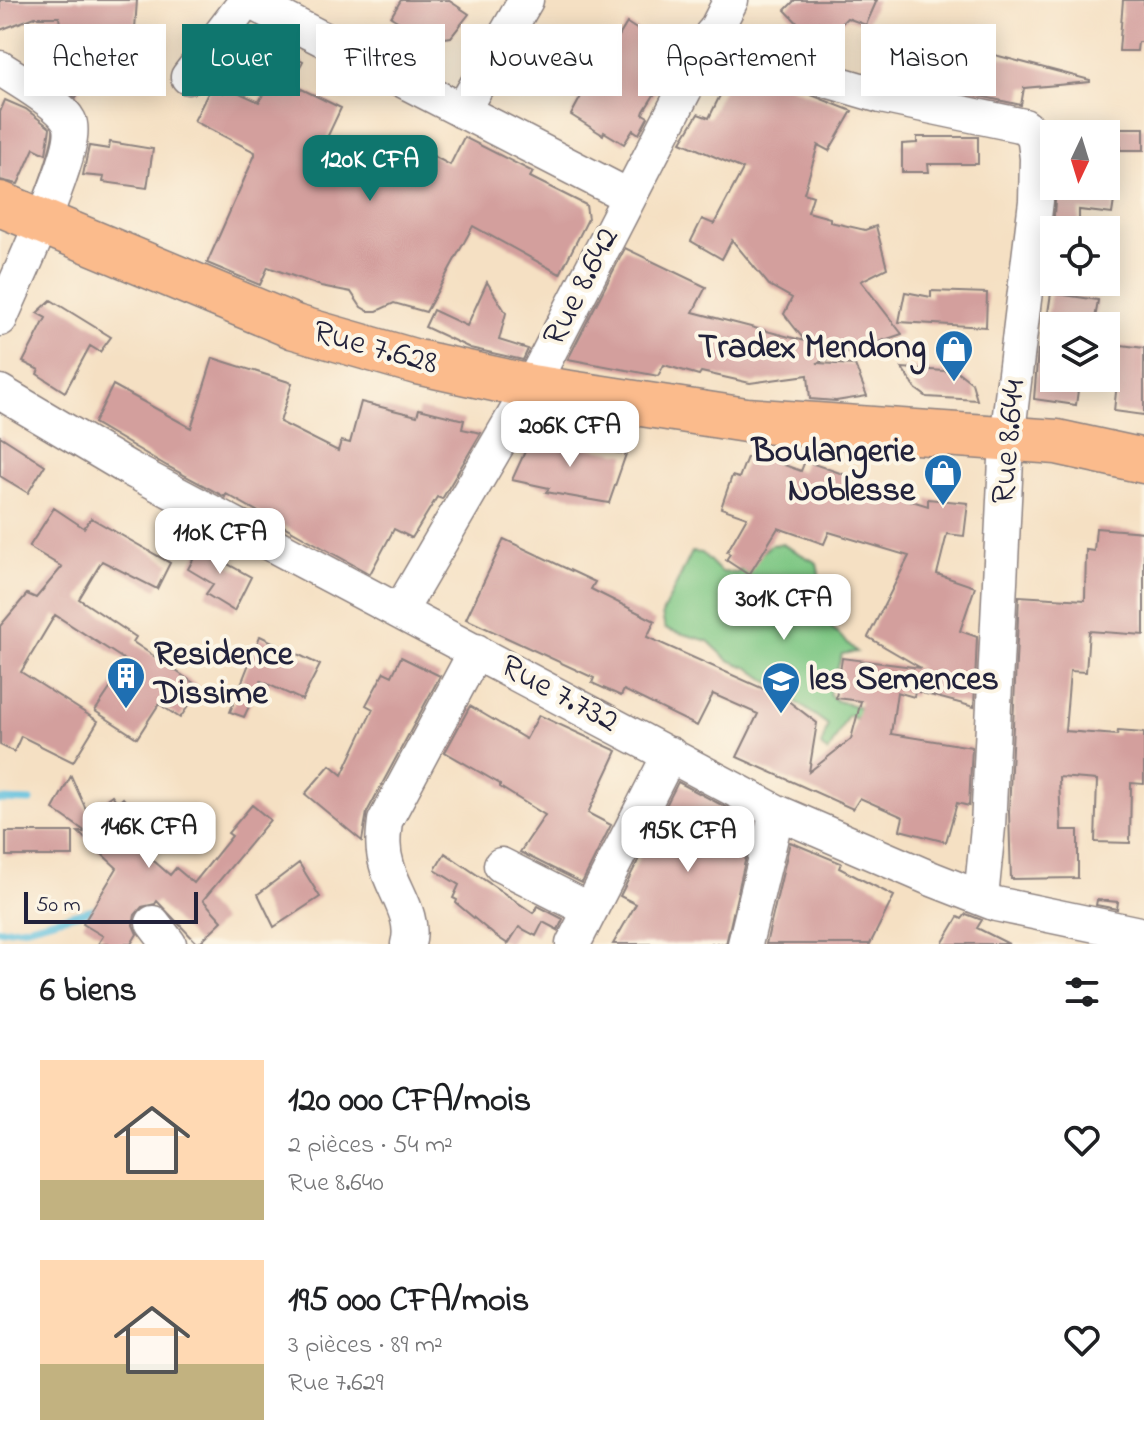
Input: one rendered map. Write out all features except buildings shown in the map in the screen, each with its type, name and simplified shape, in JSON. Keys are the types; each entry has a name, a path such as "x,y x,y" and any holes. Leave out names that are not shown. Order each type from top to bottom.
{"main road":[{"name":"Rue 7.628","path":"0,204 295,327 417,362 531,387 746,420 1057,442 1144,436"},
{"name":"Rue 7.628","path":"1057,442 1144,461"}],"street":[{"path":"229,24 247,0 628,196"},
{"path":"462,111 526,0"},
{"name":"Rue 8.642","path":"718,24 731,0"},
{"path":"0,68 59,109 70,123 72,138 61,176 0,319"},
{"name":"Rue 8.644","path":"845,85 1024,126 1034,134 1036,201 1007,439 988,827 981,898"},
{"name":"Rue 8.642","path":"400,611 531,387 680,96"},
{"name":"Rue 7.732","path":"0,392 128,468 777,812 981,898 1020,911 1144,935"},
{"path":"408,944 406,912 387,868 382,843 385,821 476,651"},
{"path":"573,944 670,754"},
{"path":"745,944 777,812"},
{"path":"501,865 590,910"}],"green space":[{"path":"782,544 817,563 820,579 806,603 857,652 842,654 829,694 837,701 884,713 884,732 848,715 828,753 821,746 828,725 749,668 728,660 708,641 665,629 662,614 692,552 702,553 721,572 737,573 771,545"}],"waterway":[{"path":"0,800 30,801"},
{"path":"0,930 27,927 97,908"}],"place":[{"name":"Tradex Mendong","path":"954,383"},
{"name":"Boulangerie Noblesse","path":"943,507"},
{"name":"Residence Dissime","path":"126,710"},
{"name":"les Semences","path":"781,715"}]}
